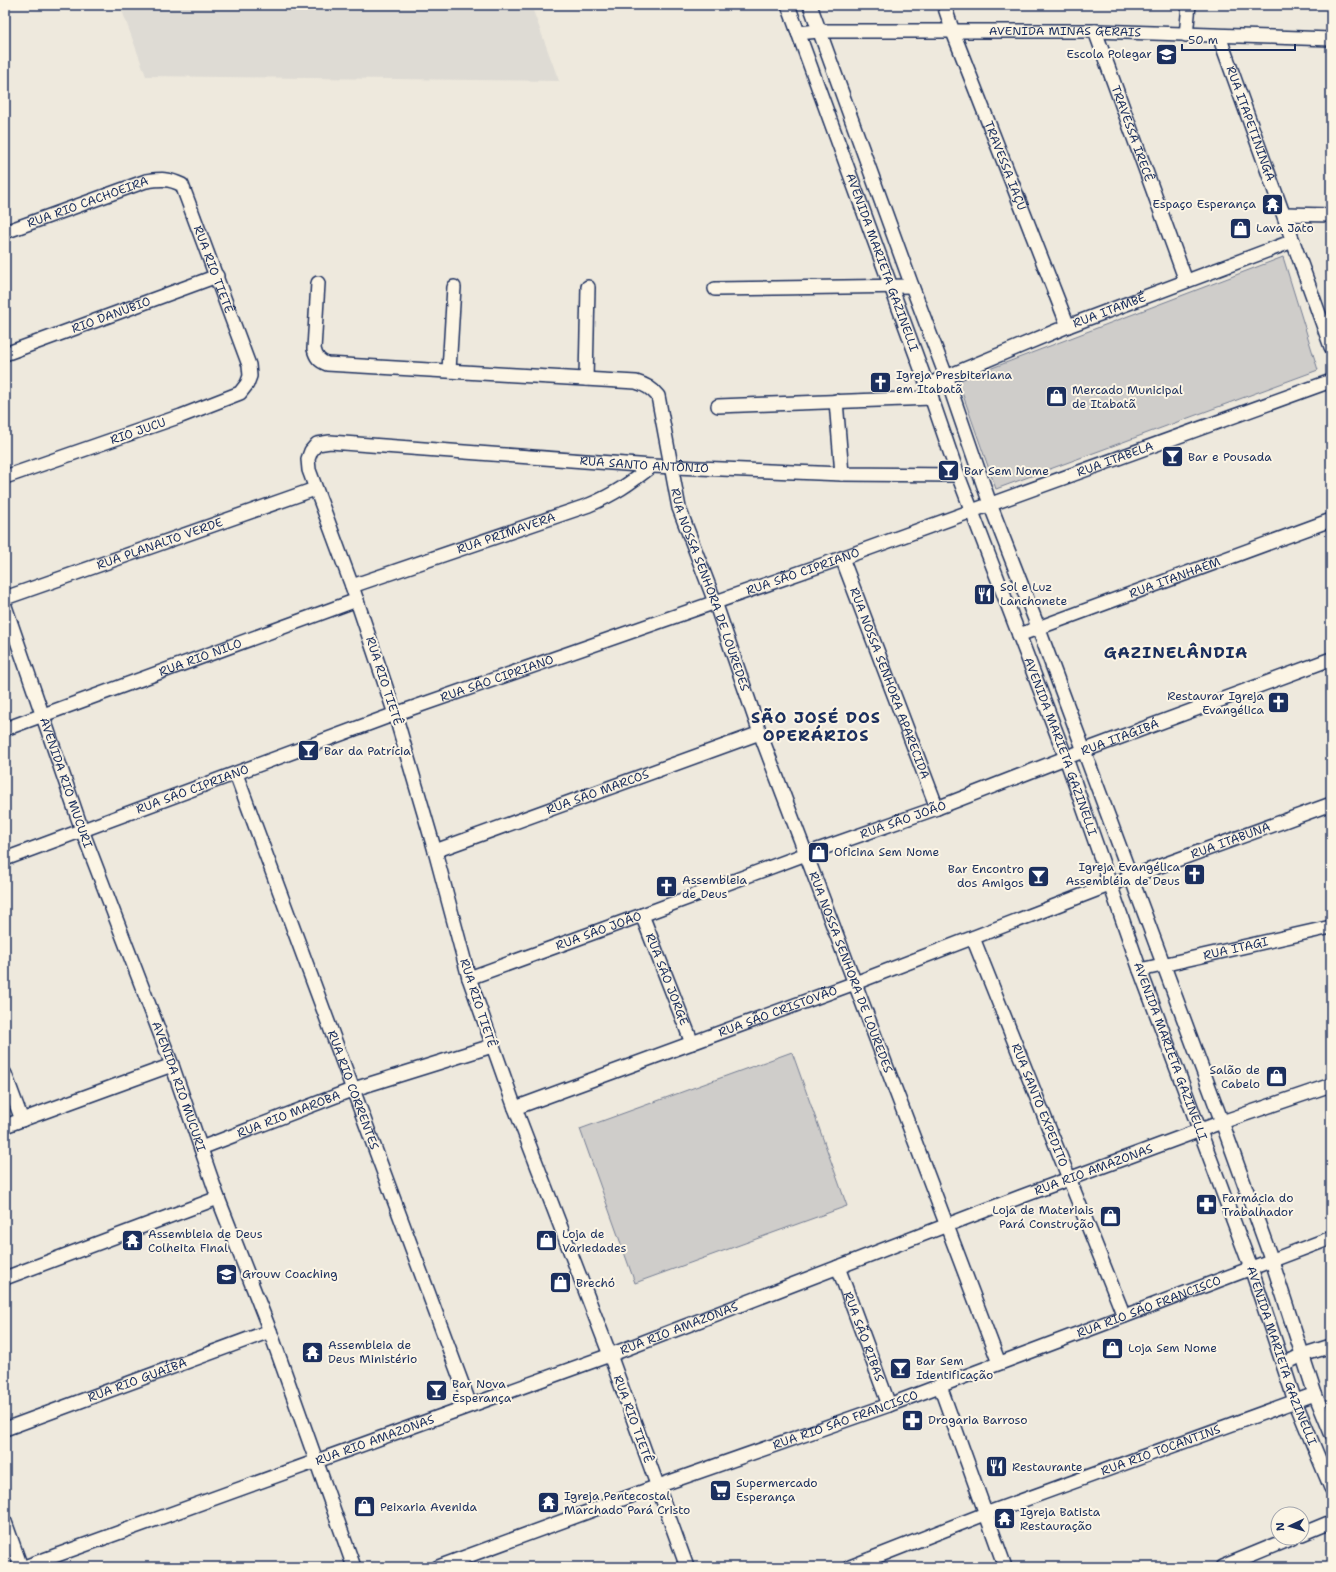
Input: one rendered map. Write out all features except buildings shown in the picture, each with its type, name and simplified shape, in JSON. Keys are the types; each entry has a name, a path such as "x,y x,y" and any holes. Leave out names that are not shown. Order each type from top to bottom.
{"street":[{"name":"AVENIDA MARIETA GAZINELLI","path":"788,5 932,398 958,475 1066,758 1109,885 1251,1268 1295,1400 1327,1468 1331,1488"},
{"name":"AVENIDA MARIETA GAZINELLI","path":"810,5 946,376 990,504 1038,627 1162,965 1222,1122 1272,1261 1315,1394 1331,1433"},
{"name":"TRAVESSA IAÇÚ","path":"944,5 953,32 1068,326"},
{"path":"1186,35 1189,5"},
{"name":"AVENIDA MINAS GERAIS","path":"798,33 819,31 1095,31 1331,39"},
{"name":"TRAVESSA IRECÊ","path":"1095,31 1186,281"},
{"name":"RUA ITAPETININGA","path":"1219,36 1331,347"},
{"name":"RUA RIO CACHOEIRA","path":"5,232 146,181 160,179 172,180"},
{"name":"RUA RIO TIETÊ","path":"172,180 182,185 249,365"},
{"path":"858,195 877,190"},
{"path":"1284,214 1331,215"},
{"name":"RUA ITAMBÉ","path":"927,385 1068,326 1293,241"},
{"name":"RIO DANÚBIO","path":"5,354 217,276"},
{"name":"RUA NOSSA SENHORA DE LOUREDES","path":"318,283 314,349 316,356 326,364 636,382 645,384 652,388 658,396 670,467 679,508 760,733 999,1363"},
{"path":"715,289 892,288 912,286"},
{"path":"449,370 454,287"},
{"path":"586,379 588,287"},
{"name":"RIO JUCU","path":"5,477 181,416 240,393 247,384 250,376 249,365"},
{"name":"RUA ITABELA","path":"990,504 1331,381"},
{"path":"718,406 932,398"},
{"path":"836,401 842,474"},
{"name":"RUA RIO TIETÊ","path":"330,442 317,444 311,451 308,459 309,470 357,600 395,714 435,851 469,978 492,1046 610,1355 687,1567"},
{"name":"RUA SANTO ANTÔNIO","path":"330,442 670,467 842,474 958,475"},
{"name":"RUA PRIMAVERA","path":"352,586 589,505 627,486 652,466"},
{"name":"RUA PLANALTO VERDE","path":"5,598 315,489"},
{"name":"RUA SÃO CIPRIANO","path":"5,859 395,714 842,558 990,504"},
{"name":"RUA ITANHAÉM","path":"1019,635 1331,520"},
{"name":"RUA NOSSA SENHORA APARECIDA","path":"842,558 937,808"},
{"name":"RUA RIO NILO","path":"5,729 357,600"},
{"name":"AVENIDA RIO MUCURI","path":"5,606 82,830 172,1065 218,1198 270,1331 354,1567"},
{"name":"RUA ITAGIBÁ","path":"1066,758 1331,659"},
{"name":"RUA SÃO MARCOS","path":"435,851 760,733"},
{"name":"RUA SÃO JOÃO","path":"469,978 642,916 806,854 937,808 1066,758"},
{"name":"RUA RIO CORRENTES","path":"236,774 470,1405"},
{"name":"RUA ITABUNA","path":"1130,877 1331,804"},
{"name":"RUA SÃO CRISTOVÃO","path":"515,1108 855,983 1130,877"},
{"name":"RUA SÃO JORGE","path":"642,916 692,1043"},
{"name":"RUA ITAGI","path":"1140,970 1331,927"},
{"name":"RUA SANTO EXPEDITO","path":"973,938 1124,1316"},
{"name":"RUA RIO MAROBA","path":"201,1148 354,1089 492,1046"},
{"path":"5,1126 172,1065"},
{"path":"5,1074 22,1120"},
{"name":"RUA RIO AMAZONAS","path":"23,1567 610,1355 1070,1178 1222,1122 1331,1085"},
{"path":"5,1278 218,1198"},
{"name":"RUA RIO SÃO FRANCISCO","path":"438,1567 658,1486 889,1405 1331,1238"},
{"name":"RUA SÃO RIBAS","path":"838,1267 889,1405"},
{"name":"RUA RIO GUAÍBA","path":"5,1428 270,1331"},
{"path":"1284,1364 1302,1355 1331,1346"},
{"path":"940,1386 1005,1567"},
{"name":"RUA RIO TOCANTINS","path":"850,1567 985,1514 1315,1394"},
{"path":"5,1522 23,1567"},
{"path":"1310,1531 1331,1522"},
{"path":"1222,1567 1273,1546"}],"shaded area":[{"path":"120,5 531,5 559,81 146,76"},
{"path":"1283,257 1318,370 996,489 958,381"},
{"path":"792,1052 847,1206 635,1283 580,1129"}],"place":[{"name":"Escola Polegar","path":"1167,54"},
{"name":"Espaço Esperança","path":"1272,204"},
{"name":"Lava Jato","path":"1240,228"},
{"name":"Igreja Presbiteriana em Itabatã","path":"880,382"},
{"name":"Mercado Municipal de Itabatã","path":"1056,397"},
{"name":"Bar e Pousada","path":"1173,457"},
{"name":"Bar Sem Nome","path":"948,471"},
{"name":"Sol e Luz Lanchonete","path":"985,594"},
{"name":"Restaurar Igreja Evangélica","path":"1279,703"},
{"name":"Bar da Patrícia","path":"309,751"},
{"name":"Oficina Sem Nome","path":"819,852"},
{"name":"Igreja Evangélica Assembléia de Deus","path":"1195,874"},
{"name":"Bar Encontro dos Amigos","path":"1039,876"},
{"name":"Assembleia de Deus","path":"667,887"},
{"name":"Salão de Cabelo","path":"1276,1077"},
{"name":"Farmácia do Trabalhador","path":"1207,1205"},
{"name":"Loja de Materiais Pará Construção","path":"1110,1217"},
{"name":"Assembleia de Deus Colheita Final","path":"133,1241"},
{"name":"Loja de Variedades","path":"546,1241"},
{"name":"Grouw Coaching","path":"226,1274"},
{"name":"Brechó","path":"561,1283"},
{"name":"Loja Sem Nome","path":"1113,1348"},
{"name":"Assembleia de Deus Ministério","path":"312,1352"},
{"name":"Bar Sem Identificação","path":"900,1368"},
{"name":"Bar Nova Esperança","path":"437,1391"},
{"name":"Drogaria Barroso","path":"913,1420"},
{"name":"Restaurante","path":"996,1467"},
{"name":"Supermercado Esperança","path":"721,1490"},
{"name":"Igreja Pentecostal Marchado Pará Cristo","path":"549,1503"},
{"name":"Peixaria Avenida","path":"365,1507"},
{"name":"Igreja Batista Restauração","path":"1004,1519"}],"district":[{"name":"GAZINELÂNDIA","path":"1176,652"},
{"name":"SÃO JOSÉ DOS OPERÁRIOS","path":"816,726"}]}
